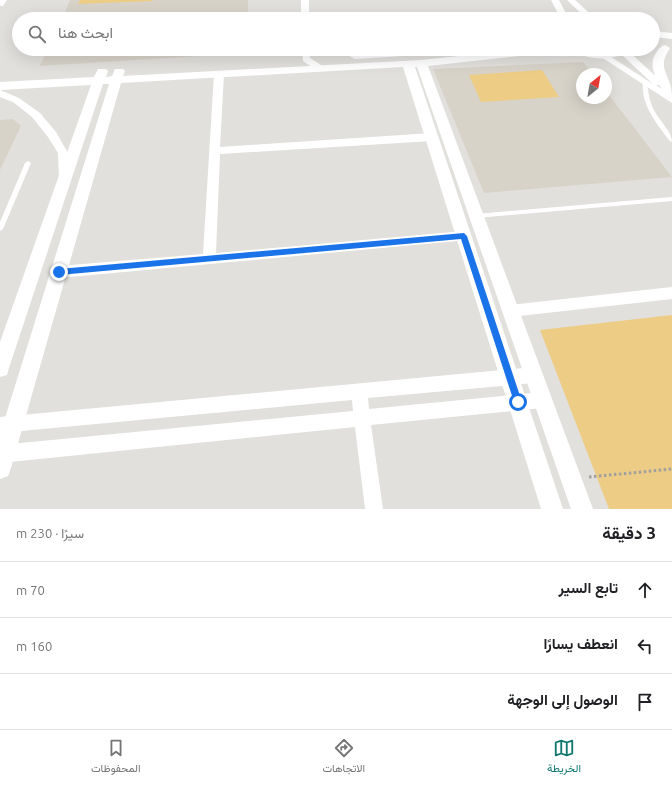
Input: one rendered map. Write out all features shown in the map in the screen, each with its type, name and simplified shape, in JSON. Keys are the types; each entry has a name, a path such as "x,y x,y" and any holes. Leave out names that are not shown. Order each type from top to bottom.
{"street":[{"path":"0,4 3,0"},
{"path":"305,0 305,12"},
{"path":"555,0 561,12"},
{"path":"571,0 583,12"},
{"path":"660,35 672,36"},
{"path":"0,86 287,56"},
{"path":"308,56 321,69"},
{"path":"118,74 219,74 414,64 499,56"},
{"path":"604,56 671,97"},
{"path":"630,56 671,97"},
{"path":"659,56 657,66 671,97"},
{"path":"414,64 432,137 552,509"},
{"path":"414,64 476,216 582,509"},
{"path":"87,70 101,75"},
{"path":"118,74 59,272 7,425 1,459 362,418 542,400"},
{"path":"209,258 219,74"},
{"path":"0,368 101,75"},
{"path":"0,93 16,100 36,116 52,135 63,153 65,179"},
{"path":"215,151 432,137"},
{"path":"59,272 464,236"},
{"path":"510,311 672,293"},
{"path":"7,425 534,376"},
{"path":"359,392 374,509"}],"lane":[{"path":"645,82 645,97 654,116 672,140"},
{"path":"0,229 28,163"},
{"path":"476,216 672,199"}],"path":[{"path":"571,479 672,469"}],"shaded area":[{"path":"70,0 248,0 248,12 65,12"},
{"path":"80,0 153,0 78,4"},
{"path":"45,56 200,56 40,66"},
{"path":"583,62 588,68 576,68 576,104 612,104 612,99 672,177 484,193 433,69"},
{"path":"542,70 559,97 481,102 469,75"},
{"path":"13,119 21,126 0,170 0,120"},
{"path":"672,315 672,509 609,509 540,330"}],"route":[{"path":"59,272 464,236 518,402"}]}
